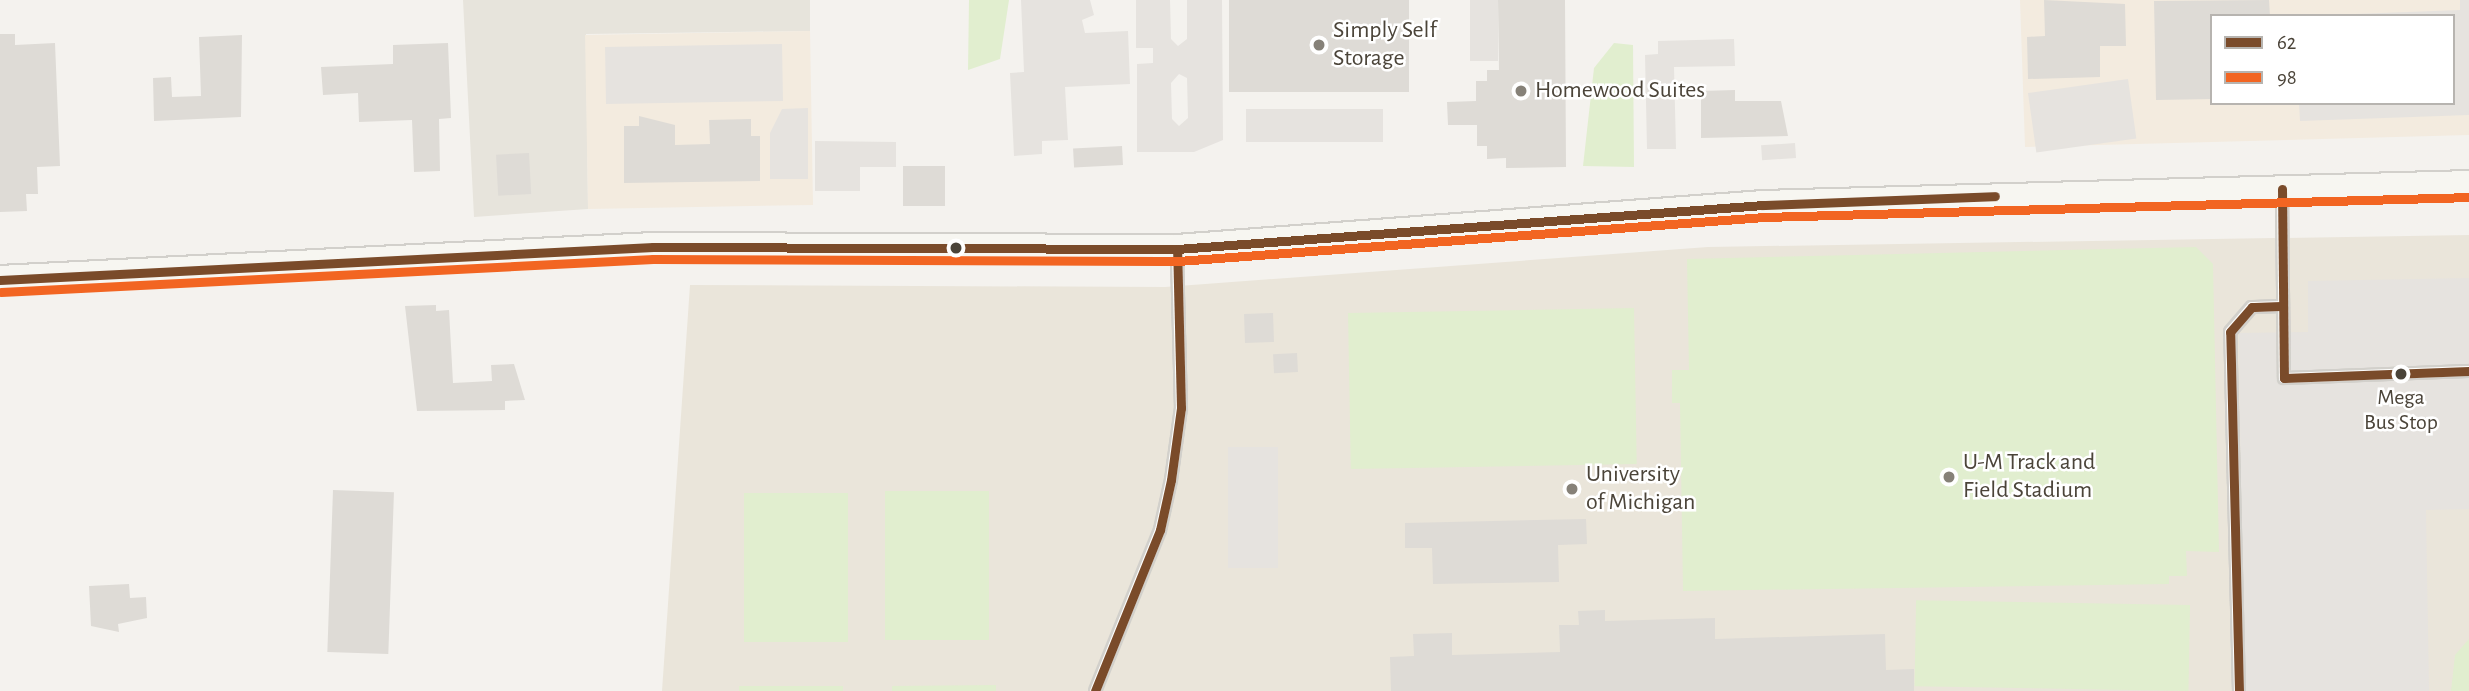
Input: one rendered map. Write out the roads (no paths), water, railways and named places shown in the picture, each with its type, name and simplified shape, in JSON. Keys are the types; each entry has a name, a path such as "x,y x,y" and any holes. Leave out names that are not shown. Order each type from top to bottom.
{"main road":[{"path":"0,280 653,247 1177,248 1763,205 2469,185"}],"lane":[{"path":"2282,189 2284,378 2469,371"},
{"path":"1095,691 1160,530 1171,480 1181,408 1177,248"},
{"path":"2239,691 2230,332 2252,307 2283,306"}],"place":[{"name":"Simply Self Storage","path":"1319,45"},
{"name":"Homewood Suites","path":"1521,91"},
{"name":"Mega Bus Stop","path":"2401,374"},
{"name":"U-M Track and Field Stadium","path":"1949,477"},
{"name":"University of Michigan","path":"1572,489"}]}
